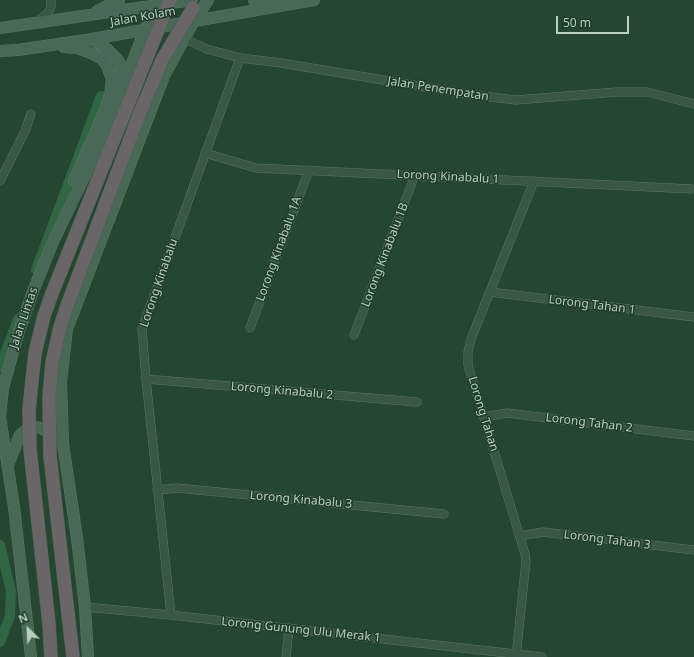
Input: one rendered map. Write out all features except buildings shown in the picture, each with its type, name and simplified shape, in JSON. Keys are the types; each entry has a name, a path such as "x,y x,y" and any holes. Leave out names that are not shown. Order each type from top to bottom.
{"highway":[{"path":"73,657 50,456 49,397 52,363 60,327 68,303 139,115 162,60 198,0"},
{"name":"Jalan Lintas","path":"51,657 50,624 30,449 29,409 35,353 44,316 51,296 162,1"}],"main road":[{"path":"89,15 119,0"},
{"name":"Jalan Kolam","path":"0,28 89,15 162,1 192,0"},
{"path":"88,657 85,607 63,444 61,381 67,330 164,76 194,21 208,0"},
{"path":"254,0 259,3 289,4"},
{"name":"Jalan Kolam","path":"0,51 18,50 92,39 314,0"},
{"name":"Jalan Lintas","path":"31,657 14,507 0,417 3,388 19,331 52,244 101,142 145,30 162,1"},
{"path":"92,39 107,49 118,60 120,64 123,86"},
{"path":"52,45 77,48 102,59 107,66 112,79 108,102 66,201 52,244"},
{"path":"7,468 20,434 29,428 35,427 41,428 49,433 55,440 67,471"}],"street":[{"path":"32,24 48,13 51,6 51,0"},
{"name":"Jalan Penempatan","path":"185,39 207,49 240,58 281,63 473,95 516,100 616,92 647,92 694,104"},
{"name":"Lorong Kinabalu","path":"171,615 142,329 240,58"},
{"path":"0,181 25,132 31,114"},
{"name":"Lorong Kinabalu 1","path":"205,153 256,168 692,189"},
{"name":"Lorong Kinabalu 1A","path":"250,328 309,170"},
{"name":"Lorong Kinabalu 1B","path":"354,335 415,176"},
{"name":"Lorong Tahan","path":"516,656 526,561 520,536 468,365 468,352 471,338 534,181"},
{"name":"Lorong Tahan 1","path":"490,292 694,317"},
{"name":"Lorong Kinabalu 2","path":"146,379 418,402"},
{"name":"Lorong Tahan 2","path":"484,417 507,414 694,436"},
{"name":"Lorong Kinabalu 3","path":"158,490 177,488 444,514"},
{"name":"Lorong Tahan 3","path":"520,536 543,532 694,550"},
{"name":"Lorong Gunung Ulu Merak 1","path":"85,607 289,628 516,656 542,657"},
{"path":"286,657 289,628"}],"waterway":[{"path":"36,270 101,96"},
{"path":"0,367 18,319"},
{"path":"0,545 11,591 10,616 0,642"}]}
